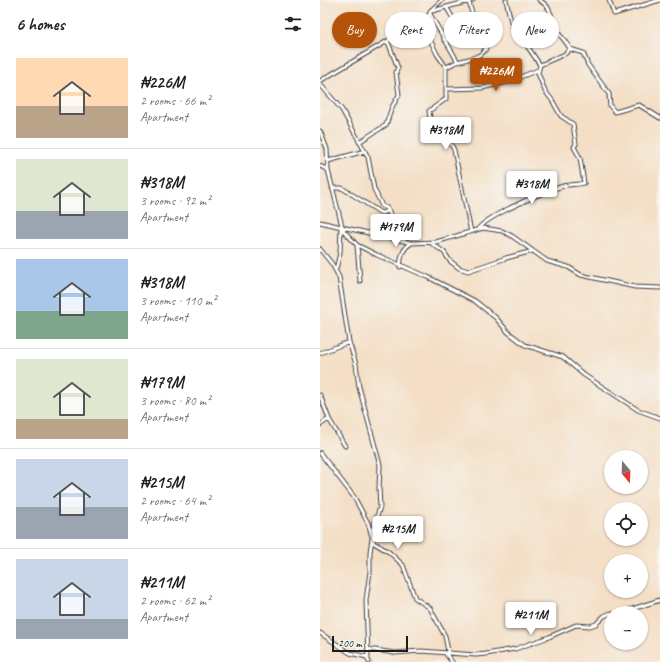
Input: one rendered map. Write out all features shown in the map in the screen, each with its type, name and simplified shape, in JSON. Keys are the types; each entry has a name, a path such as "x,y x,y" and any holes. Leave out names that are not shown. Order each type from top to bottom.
{"street":[{"path":"431,12 442,0"},
{"path":"433,12 474,0"},
{"path":"478,230 485,223 533,196 564,185 584,183 580,158 574,147 576,144 573,124 561,116 545,91 538,73 540,64 521,37 516,36 506,0"},
{"path":"539,0 547,5 556,29 566,40 570,49 583,53 588,65 609,94 610,106 614,112 640,105 660,118"},
{"path":"609,0 614,14 660,0"},
{"path":"469,2 471,12"},
{"path":"447,8 449,12"},
{"path":"436,25 444,40"},
{"path":"385,44 320,83 342,110 365,151 370,165 374,189 382,206 388,209"},
{"path":"359,142 386,125 392,107 399,95 396,72 398,68 390,48"},
{"path":"434,48 446,67 447,90 446,99 429,111 432,132 446,135 454,150 471,232"},
{"path":"449,48 458,62"},
{"path":"446,67 458,62 467,61 486,50 485,48"},
{"path":"540,64 565,54 570,49"},
{"path":"447,90 482,88 508,82 539,70"},
{"path":"320,131 327,149 328,170 342,227 340,252 336,269 349,342 356,364 359,387 380,465 380,507 371,534"},
{"path":"328,161 365,151"},
{"path":"320,166 328,170"},
{"path":"332,188 342,188 381,213 388,209"},
{"path":"370,232 390,218 388,209"},
{"path":"320,222 370,232 412,243 431,242 486,228 502,231 512,236 547,261 568,267 582,275 635,288 660,288"},
{"path":"342,227 357,245 400,266 428,277 456,293 469,298 525,345 563,357 584,375 638,410 660,418"},
{"path":"431,242 439,247 459,268 468,271 506,258 533,251"},
{"path":"400,266 402,253 408,245 412,243"},
{"path":"357,245 360,281"},
{"path":"320,249 336,269"},
{"path":"320,353 349,342"},
{"path":"320,395 329,418 345,446"},
{"path":"320,425 329,418"},
{"path":"320,452 354,497 368,523 371,534 370,572 366,600 368,660 350,653 320,633"},
{"path":"372,539 375,544 389,552 403,565 414,598 430,608 442,630 448,651 446,654"},
{"path":"642,606 660,600"},
{"path":"368,649 395,653 421,651 476,655 512,650 549,637 576,625 586,627 593,625 604,616"},
{"path":"446,654 452,662"}]}
